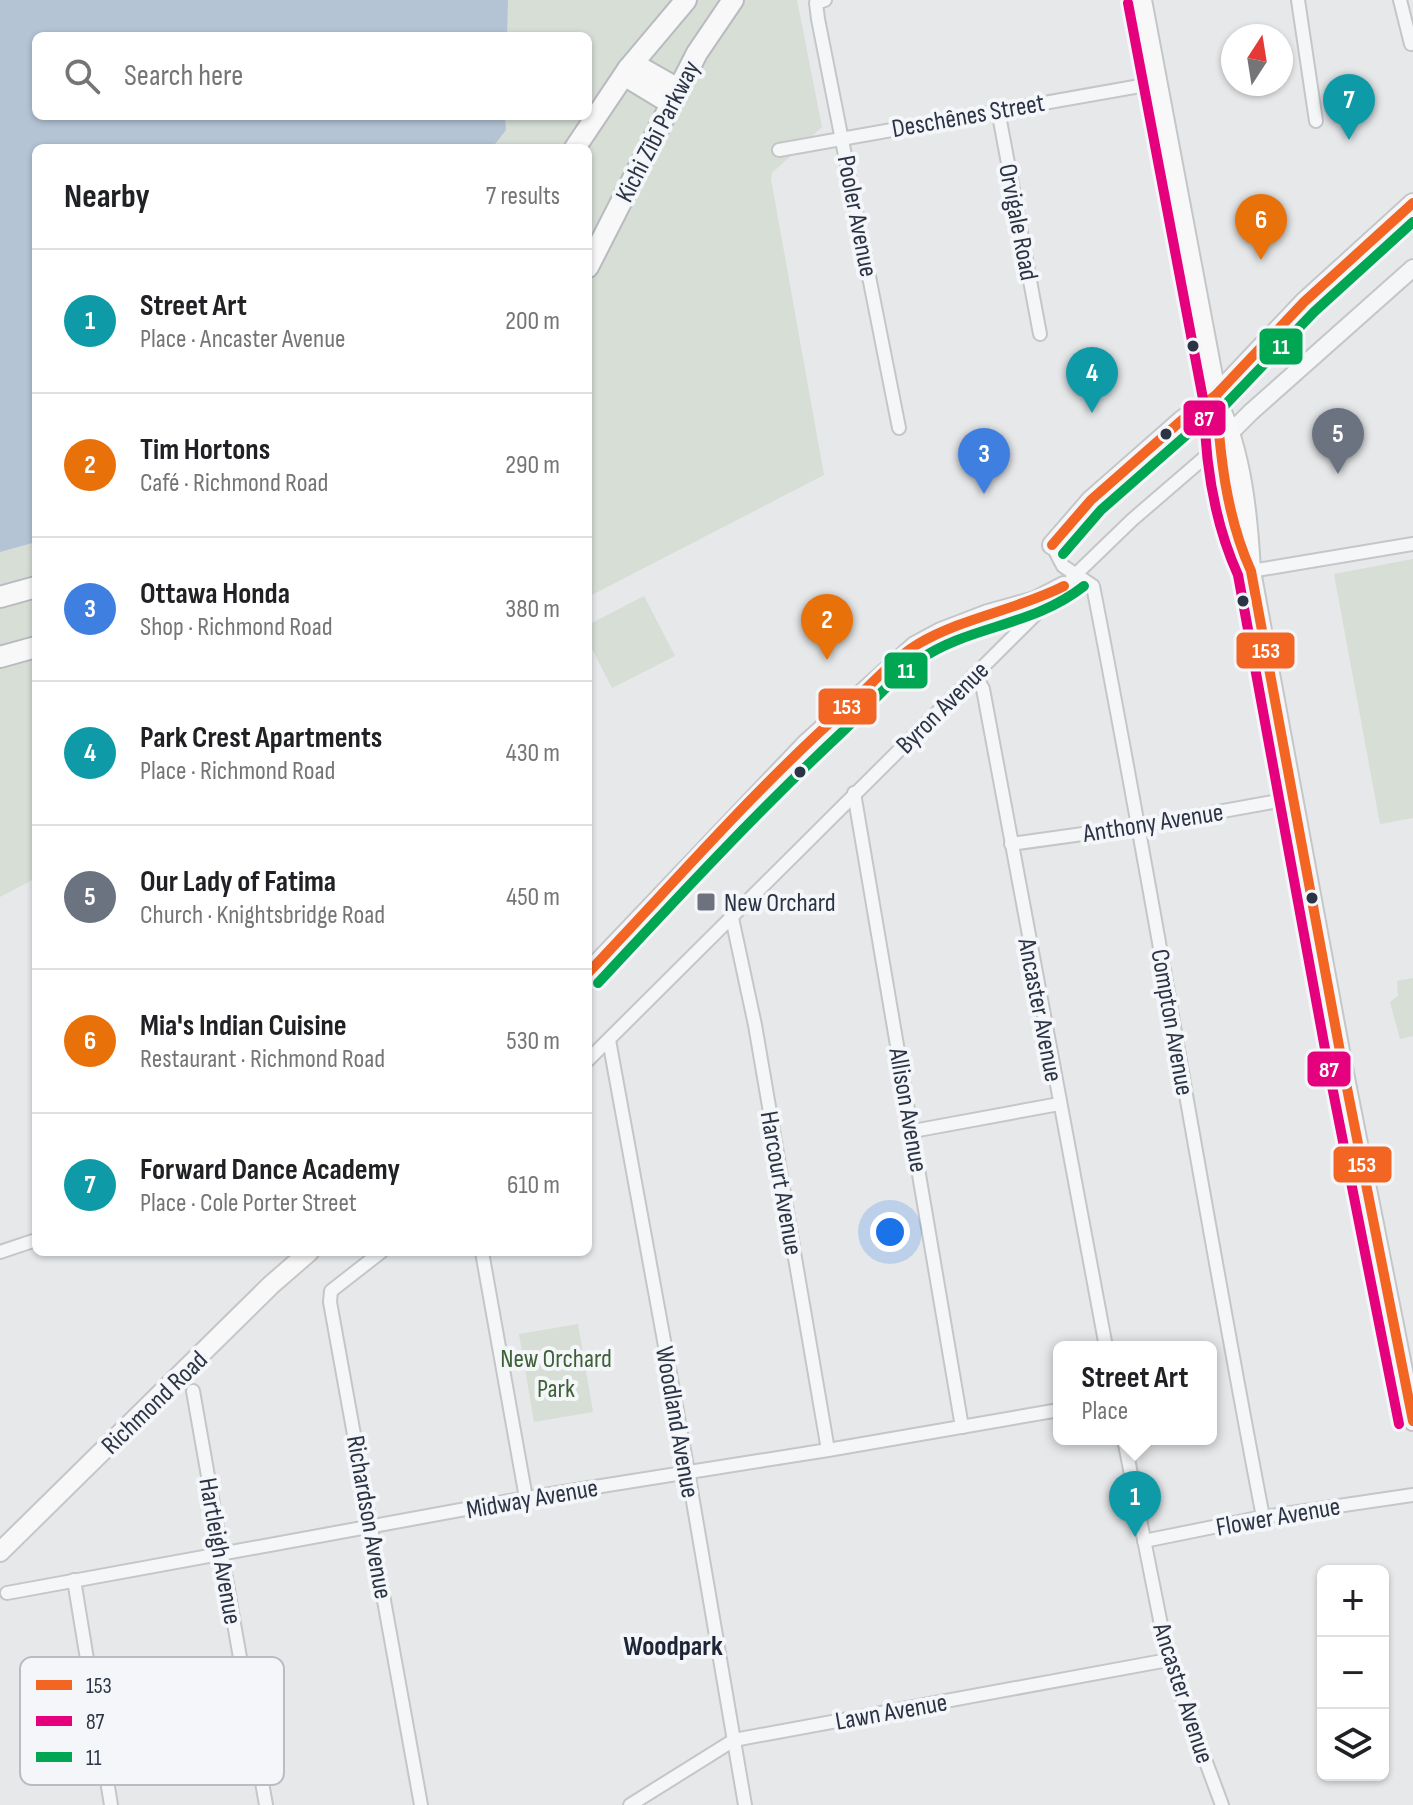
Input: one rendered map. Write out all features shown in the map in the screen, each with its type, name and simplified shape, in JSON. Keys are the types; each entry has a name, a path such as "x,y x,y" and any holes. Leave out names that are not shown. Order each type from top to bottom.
{"highway":[{"name":"Kichi Zībī Parkway","path":"578,144 628,69 686,0"},
{"name":"Kichi Zībī Parkway","path":"592,259 697,53 733,0"},
{"path":"628,69 641,68 674,96"},
{"path":"0,597 32,588"},
{"path":"0,657 32,648"}],"main road":[{"path":"1142,0 1223,437 1249,537 1251,571 1344,1073 1406,1348 1413,1421"},
{"path":"1052,545 1091,500 1182,420 1217,399 1304,302 1413,203"},
{"path":"592,969 806,744 915,646 988,614 1035,601 1070,580"},
{"name":"Richmond Road","path":"0,1552 271,1285 304,1256"}],"street":[{"path":"1298,0 1316,121"},
{"path":"1400,0 1411,44"},
{"name":"Pooler Avenue","path":"820,2 842,137 899,428"},
{"name":"Deschênes Street","path":"779,150 1157,83"},
{"name":"Orvigale Road","path":"998,110 1040,334"},
{"name":"Byron Avenue","path":"592,1056 1132,520 1413,268"},
{"path":"1251,571 1413,544"},
{"name":"Compton Avenue","path":"1052,545 1070,580 1093,586 1140,826 1225,1319 1263,1517"},
{"name":"Ancaster Avenue","path":"975,675 982,685 1105,1341"},
{"name":"Allison Avenue","path":"854,793 962,1427"},
{"name":"Anthony Avenue","path":"1011,844 1140,826 1295,798"},
{"name":"Harcourt Avenue","path":"732,918 755,1025 828,1450"},
{"name":"Woodland Avenue","path":"609,1040 745,1805"},
{"path":"913,1131 1059,1104"},
{"path":"0,1252 32,1241"},
{"name":"Richardson Avenue","path":"376,1256 331,1291 330,1302 421,1805"},
{"path":"483,1256 526,1498"},
{"name":"Hartleigh Avenue","path":"193,1391 239,1657"},
{"name":"Midway Avenue","path":"7,1593 526,1498 1053,1411"},
{"name":"Ancaster Avenue","path":"1125,1445 1168,1660 1222,1805"},
{"name":"Flower Avenue","path":"1144,1541 1263,1517 1413,1495"},
{"path":"74,1580 87,1657"},
{"name":"Lawn Avenue","path":"630,1805 734,1740 1168,1660"},
{"path":"108,1785 111,1805"},
{"name":"Hartleigh Avenue","path":"262,1785 266,1805"}],"green space":[{"path":"501,0 797,0 822,127 772,173 771,179 824,475 592,595 592,144 490,144 500,120 592,120 592,32 503,32"},
{"path":"32,540 32,880 0,897 0,551"},
{"path":"1413,559 1413,818 1380,824 1334,574"},
{"path":"644,596 675,656 612,688 592,649 592,623"},
{"path":"1413,978 1413,1036 1400,1039 1390,1002 1398,996 1397,981"},
{"name":"New Orchard Park","path":"578,1324 593,1412 534,1422 519,1334"}],"water":[{"path":"0,0 508,0 507,32 32,32 32,120 505,120 506,130 495,144 32,144 32,543 0,552"}],"transit line":[{"name":"87","path":"1128,3 1204,404 1212,491 1238,575 1330,1076 1399,1424"},
{"name":"153","path":"1052,545 1091,500 1182,420 1216,395 1304,302 1413,203"},
{"name":"11","path":"1063,554 1101,510 1225,405 1314,312 1413,222"},
{"name":"153","path":"1216,395 1230,507 1251,571 1344,1073 1413,1421"},
{"name":"153","path":"592,969 779,771 899,658 936,635 1064,586"},
{"name":"11","path":"598,983 747,826 908,668 939,648 1043,610 1084,586"}],"place":[{"name":"Forward Dance Academy","path":"1349,140"},
{"name":"Mia's Indian Cuisine","path":"1261,260"},
{"name":"Park Crest Apartments","path":"1092,413"},
{"name":"Our Lady of Fatima","path":"1338,474"},
{"name":"Ottawa Honda","path":"984,494"},
{"name":"Tim Hortons","path":"827,660"},
{"name":"New Orchard","path":"706,902"},
{"name":"Street Art","path":"1135,1537"}],"district":[{"name":"Woodpark","path":"673,1645"}]}
